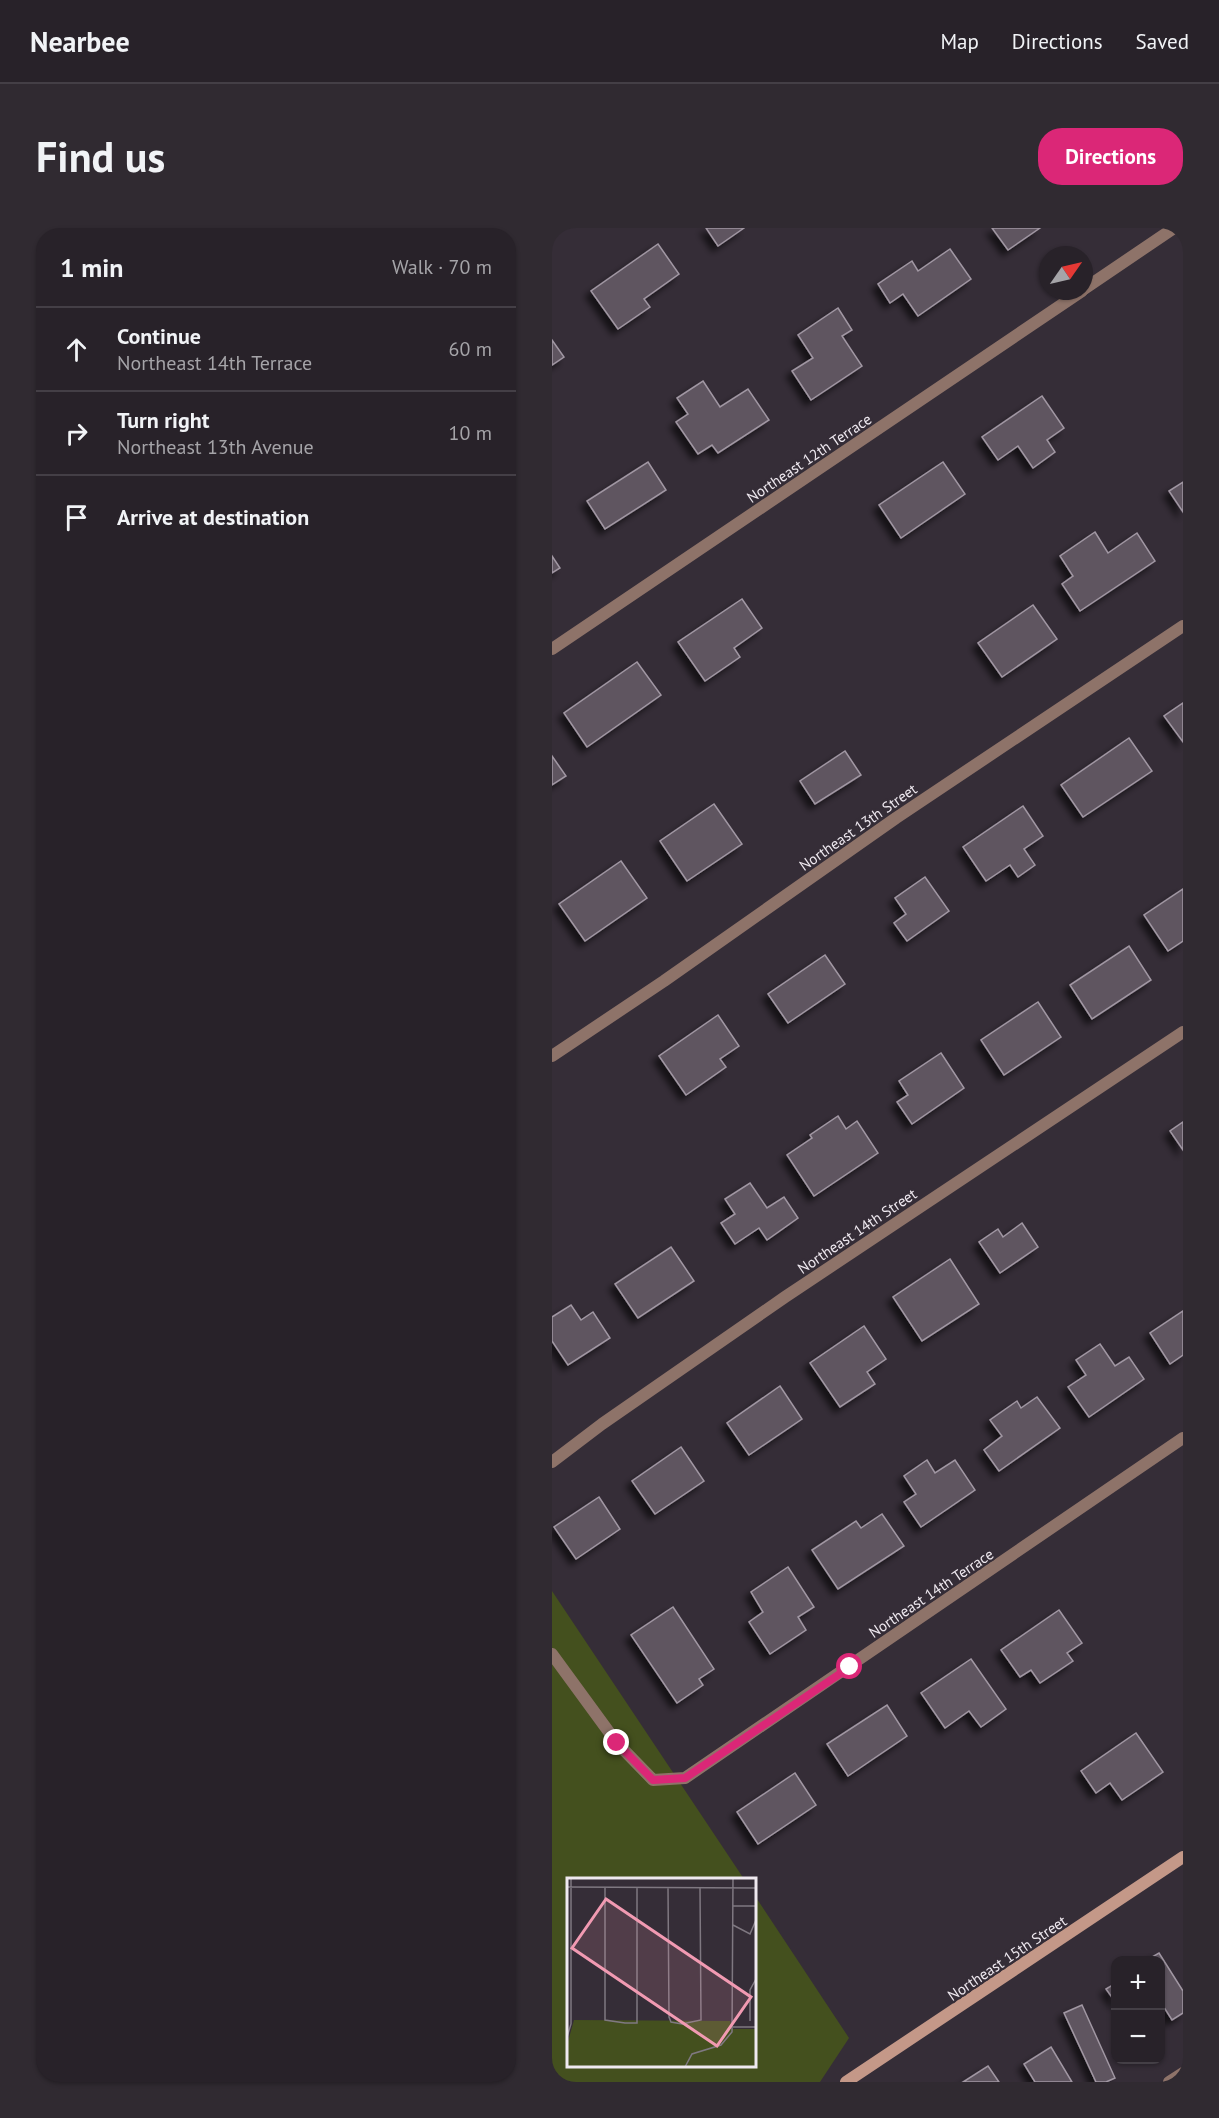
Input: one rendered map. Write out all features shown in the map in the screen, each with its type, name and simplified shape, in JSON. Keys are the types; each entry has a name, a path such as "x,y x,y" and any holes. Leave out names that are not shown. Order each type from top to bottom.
{"street":[{"name":"Northeast 12th Terrace","path":"1093,283 1174,228"},
{"name":"Northeast 12th Terrace","path":"552,649 1068,300"},
{"name":"Northeast 13th Street","path":"552,1056 664,981 896,818 1183,626"},
{"name":"Northeast 14th Street","path":"552,1462 602,1424 785,1297 1183,1032"},
{"name":"Northeast 14th Terrace","path":"552,1654 617,1743 653,1780 685,1778 1183,1438"},
{"name":"Northeast 15th Street","path":"846,2082 1183,1857"},
{"path":"1169,2082 1183,2073"}],"green space":[{"path":"552,1591 743,1878 567,1878 567,2067 756,2067 756,1898 849,2038 820,2082 552,2082"}],"building":[{"path":"706,228 744,228 718,246"},
{"path":"992,228 1040,228 1008,250"},
{"path":"658,244 679,274 644,299 650,307 618,329 591,291"},
{"path":"950,249 971,279 918,316 903,294 890,303 878,284 912,261 918,271"},
{"path":"838,308 852,330 842,336 862,366 811,400 792,371 813,358 798,335"},
{"path":"552,340 564,357 552,365"},
{"path":"703,381 720,407 748,389 769,420 718,453 712,445 698,454 676,422 688,414 677,398"},
{"path":"1042,396 1064,428 1047,440 1055,452 1033,468 1018,446 998,460 982,437"},
{"path":"648,462 666,490 605,529 587,501"},
{"path":"943,462 965,494 901,538 879,505"},
{"path":"1183,482 1183,512 1169,491"},
{"path":"1095,532 1108,553 1137,533 1155,561 1080,611 1062,584 1073,576 1060,556"},
{"path":"552,556 560,568 552,573"},
{"path":"742,599 762,628 734,648 740,657 705,681 678,642"},
{"path":"1033,605 1057,639 1002,677 978,643"},
{"path":"637,662 661,695 587,747 564,713"},
{"path":"1183,703 1183,742 1164,716"},
{"path":"1129,738 1152,771 1083,817 1061,785"},
{"path":"845,751 861,775 815,804 800,781"},
{"path":"552,756 566,776 552,785"},
{"path":"714,804 742,844 687,881 660,841"},
{"path":"1023,806 1043,836 1024,849 1035,865 1018,877 1010,865 986,881 963,847"},
{"path":"621,861 647,898 585,941 559,904"},
{"path":"925,877 949,911 907,941 894,923 906,914 895,898"},
{"path":"1183,889 1183,941 1168,951 1144,915"},
{"path":"1129,946 1151,980 1092,1019 1070,985"},
{"path":"825,955 845,984 788,1023 768,994"},
{"path":"1038,1002 1061,1037 1004,1075 981,1040"},
{"path":"718,1015 739,1046 720,1059 726,1067 686,1095 659,1056"},
{"path":"941,1053 964,1088 912,1124 897,1102 908,1095 899,1081"},
{"path":"838,1116 846,1129 857,1121 878,1153 814,1196 787,1155 812,1138 810,1135"},
{"path":"1183,1122 1183,1150 1170,1131"},
{"path":"750,1183 767,1208 784,1197 798,1218 767,1240 759,1228 735,1244 721,1223 735,1214 725,1199"},
{"path":"1022,1223 1038,1247 1000,1273 979,1242 998,1229 1003,1237"},
{"path":"671,1247 694,1281 638,1318 615,1284"},
{"path":"950,1259 979,1304 922,1341 893,1297"},
{"path":"571,1305 581,1320 593,1312 610,1338 568,1365 552,1341 552,1317"},
{"path":"1183,1311 1183,1355 1170,1364 1150,1333"},
{"path":"864,1326 886,1359 867,1372 875,1384 840,1407 810,1363"},
{"path":"1100,1344 1115,1366 1129,1357 1144,1379 1089,1417 1068,1387 1086,1375 1076,1360"},
{"path":"780,1386 802,1419 749,1455 727,1423"},
{"path":"1037,1397 1060,1428 999,1471 984,1450 1002,1436 990,1420 1017,1401 1021,1408"},
{"path":"681,1447 704,1481 655,1514 632,1481"},
{"path":"927,1460 935,1473 955,1460 975,1490 921,1527 904,1502 916,1494 904,1476"},
{"path":"599,1497 620,1529 576,1559 554,1527"},
{"path":"882,1514 904,1546 838,1589 812,1550 856,1521 861,1528"},
{"path":"788,1567 814,1607 798,1617 806,1630 770,1654 749,1622 763,1612 751,1592"},
{"path":"673,1607 714,1669 699,1679 703,1685 677,1703 631,1635"},
{"path":"1059,1610 1082,1643 1067,1653 1073,1661 1040,1683 1031,1670 1020,1677 1001,1650"},
{"path":"971,1659 1006,1709 981,1727 969,1711 945,1728 921,1693"},
{"path":"887,1705 907,1736 848,1776 827,1744"},
{"path":"1136,1733 1163,1772 1122,1800 1110,1783 1096,1793 1081,1771"},
{"path":"795,1773 816,1805 758,1844 737,1812"},
{"path":"1165,1962 1183,1991 1183,2013 1172,2020 1165,2009"},
{"path":"1111,1986 1111,1996 1106,1989"},
{"path":"1082,2005 1115,2078 1106,2082 1096,2082 1064,2013"},
{"path":"1051,2047 1072,2082 1035,2082 1024,2064"},
{"path":"988,2066 999,2082 963,2082"}],"route":[{"path":"617,1743 653,1780 685,1778 850,1667"}]}
